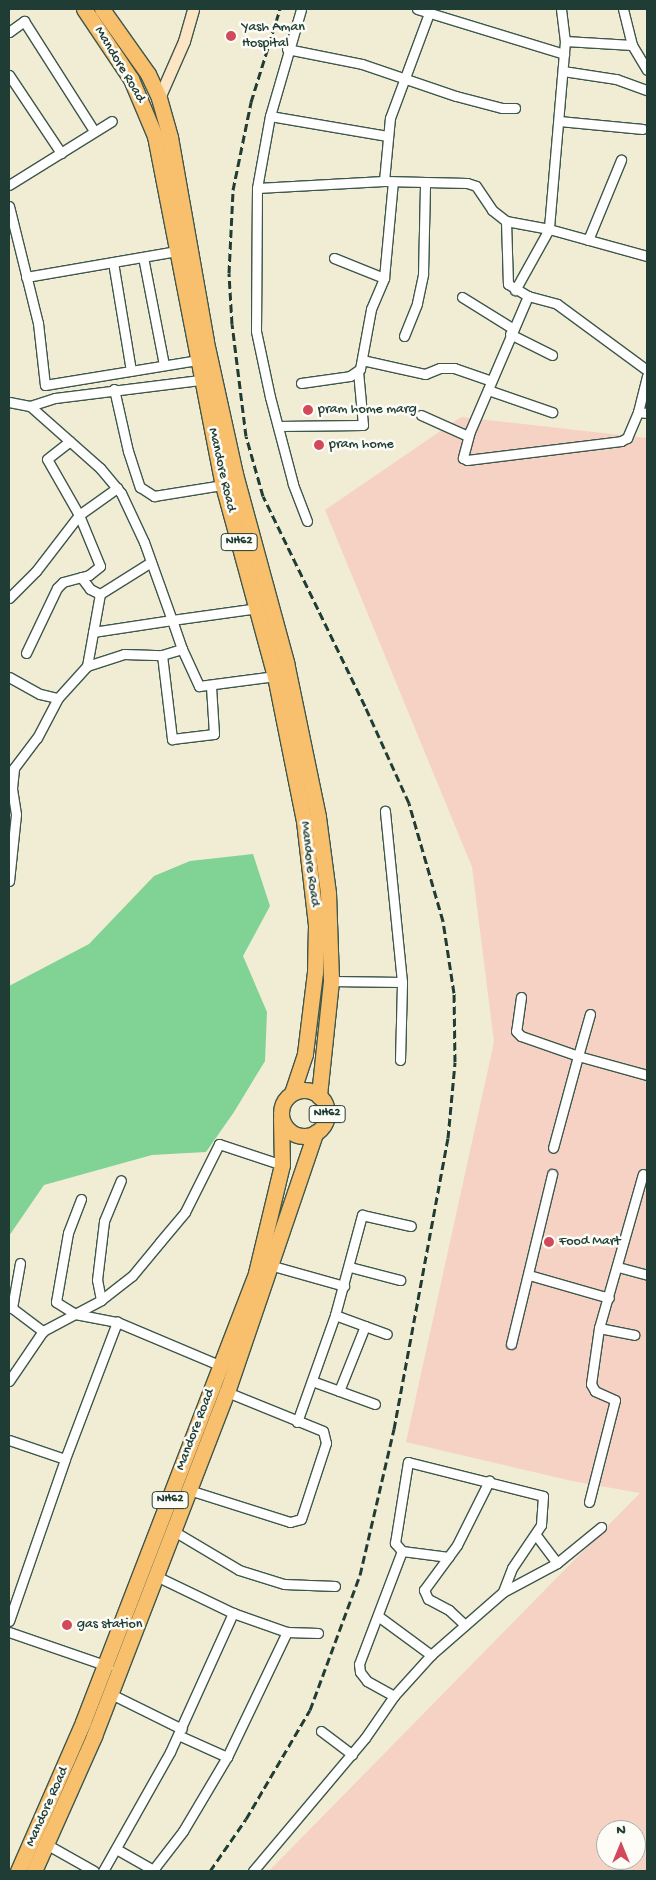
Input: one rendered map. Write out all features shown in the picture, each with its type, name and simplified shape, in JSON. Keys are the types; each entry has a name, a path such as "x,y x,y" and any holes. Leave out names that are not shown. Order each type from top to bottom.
{"highway":[{"name":"Mandore Road","path":"84,9 118,59 145,108 155,136 178,251 200,380 223,484 275,676 304,821 316,925 312,1010 304,1054 292,1093"},
{"name":"Mandore Road","path":"102,9 136,56 160,98 179,176 206,342 235,474 286,662 318,817 328,893 332,980 319,1096"},
{"name":"NH62","path":"306,1090 319,1096 327,1115 315,1133 295,1134 281,1119 282,1104 292,1093 306,1090"},
{"name":"Mandore Road","path":"34,1871 110,1693 112,1668 256,1273 282,1165 281,1119"},
{"name":"Mandore Road","path":"18,1871 156,1576 172,1530 227,1392 272,1266 315,1133"}],"main road":[{"path":"160,98 184,41 193,9"}],"street":[{"path":"300,9 287,49 270,116 257,188 256,331 293,484 307,521"},
{"path":"417,9 564,54"},
{"path":"515,290 549,229 565,41 561,9"},
{"path":"623,9 632,44 646,67"},
{"path":"278,426 363,425 358,371 362,360 369,316 384,278 389,181 387,136 390,118 429,13"},
{"path":"9,32 24,21 94,131"},
{"path":"565,41 632,44"},
{"path":"287,49 405,77 456,96 502,108 515,108"},
{"path":"563,71 616,79 647,90"},
{"path":"9,74 61,153"},
{"path":"270,116 387,136"},
{"path":"9,185 112,121"},
{"path":"559,122 643,129"},
{"path":"588,240 621,160"},
{"path":"257,188 389,181 467,183 476,186 492,210 506,221 549,229 647,256"},
{"path":"404,336 418,303 423,274 425,182"},
{"path":"9,206 38,323 45,385 197,360"},
{"path":"506,221 505,270 508,284 515,290 528,296 557,304 647,370"},
{"path":"26,277 178,251"},
{"path":"143,257 164,365"},
{"path":"334,258 384,278"},
{"path":"112,262 131,371"},
{"path":"528,296 511,331 468,436 462,453 468,460 605,444 626,438 643,413 647,376"},
{"path":"462,297 511,331 552,355"},
{"path":"362,360 425,374 440,368 454,368 491,381"},
{"path":"301,384 350,376 358,371"},
{"path":"30,406 55,398 114,389 200,380"},
{"path":"114,389 128,451 140,487 154,496 223,484"},
{"path":"488,390 552,412"},
{"path":"10,398 30,406 70,441 117,488 151,562 182,649 199,686 211,686 275,676"},
{"path":"421,415 468,436"},
{"path":"26,654 57,588 63,582 97,571 100,566 79,515 47,459 70,441"},
{"path":"9,598 36,571 79,515 117,488"},
{"path":"87,666 100,594 151,562"},
{"path":"81,577 90,589 100,594"},
{"path":"93,632 258,608"},
{"path":"9,880 16,814 12,788 14,768 37,738 58,698 87,666 124,654 162,655 182,649"},
{"path":"162,655 172,739 214,734 211,686"},
{"path":"9,677 30,690 58,698"},
{"path":"384,811 402,982 400,1060"},
{"path":"332,980 402,982"},
{"path":"521,997 516,1031 520,1036 578,1056 647,1075"},
{"path":"553,1148 590,1014"},
{"path":"9,1382 13,1362 43,1331 101,1300 132,1276 185,1212 219,1144 282,1165"},
{"path":"511,1344 552,1174"},
{"path":"589,1502 615,1400 595,1391 591,1384 599,1328 618,1267 643,1174"},
{"path":"101,1300 97,1280 104,1221 122,1180"},
{"path":"81,1199 68,1233 56,1302 75,1314 117,1322 221,1366"},
{"path":"297,1422 335,1315 350,1266 362,1215 412,1226"},
{"path":"20,1264 12,1308 43,1331"},
{"path":"272,1266 344,1286"},
{"path":"350,1266 400,1280"},
{"path":"618,1267 647,1275"},
{"path":"529,1275 609,1298"},
{"path":"335,1315 387,1334"},
{"path":"9,1621 65,1459 117,1322"},
{"path":"339,1391 365,1326"},
{"path":"599,1328 634,1336"},
{"path":"312,1381 375,1404"},
{"path":"189,1490 290,1522 302,1519 326,1437 323,1431 227,1392"},
{"path":"9,1440 65,1459"},
{"path":"449,1557 402,1551 395,1543 408,1462 544,1496 540,1525 512,1568 503,1592"},
{"path":"465,1625 424,1595 424,1590 449,1557 489,1481"},
{"path":"253,1871 352,1754 394,1696 431,1655 503,1592 557,1563 601,1527"},
{"path":"172,1530 239,1570 284,1584 334,1586"},
{"path":"535,1534 557,1563"},
{"path":"394,1696 367,1680 359,1669 402,1551"},
{"path":"156,1576 233,1613 287,1632 318,1633"},
{"path":"103,1871 118,1850 180,1732 233,1613"},
{"path":"378,1616 431,1655"},
{"path":"9,1632 112,1668"},
{"path":"118,1850 154,1871 183,1831 228,1757 287,1632"},
{"path":"110,1693 228,1757"},
{"path":"321,1731 352,1754"},
{"path":"46,1844 94,1871"}],"shaded area":[{"name":"Food Mart","path":"461,417 647,438 647,1871 269,1871 640,1493 572,1481 406,1442 494,1042 472,867 325,510"}],"green space":[{"path":"253,854 270,906 243,956 267,1012 265,1061 234,1112 206,1152 152,1155 44,1185 9,1236 9,986 89,944 154,876 190,861"}],"railway":[{"path":"210,1871 246,1819 310,1710 360,1575 394,1429 448,1138 455,1062 454,993 443,921 409,803 365,706 263,496 246,436 232,324 229,273 233,190 251,102 280,9"}],"place":[{"name":"Yash Aman Hospital","path":"231,36"},
{"name":"pram home marg","path":"308,410"},
{"name":"pram home","path":"319,445"},
{"name":"Food Mart","path":"549,1242"},
{"name":"gas station","path":"67,1625"}]}
